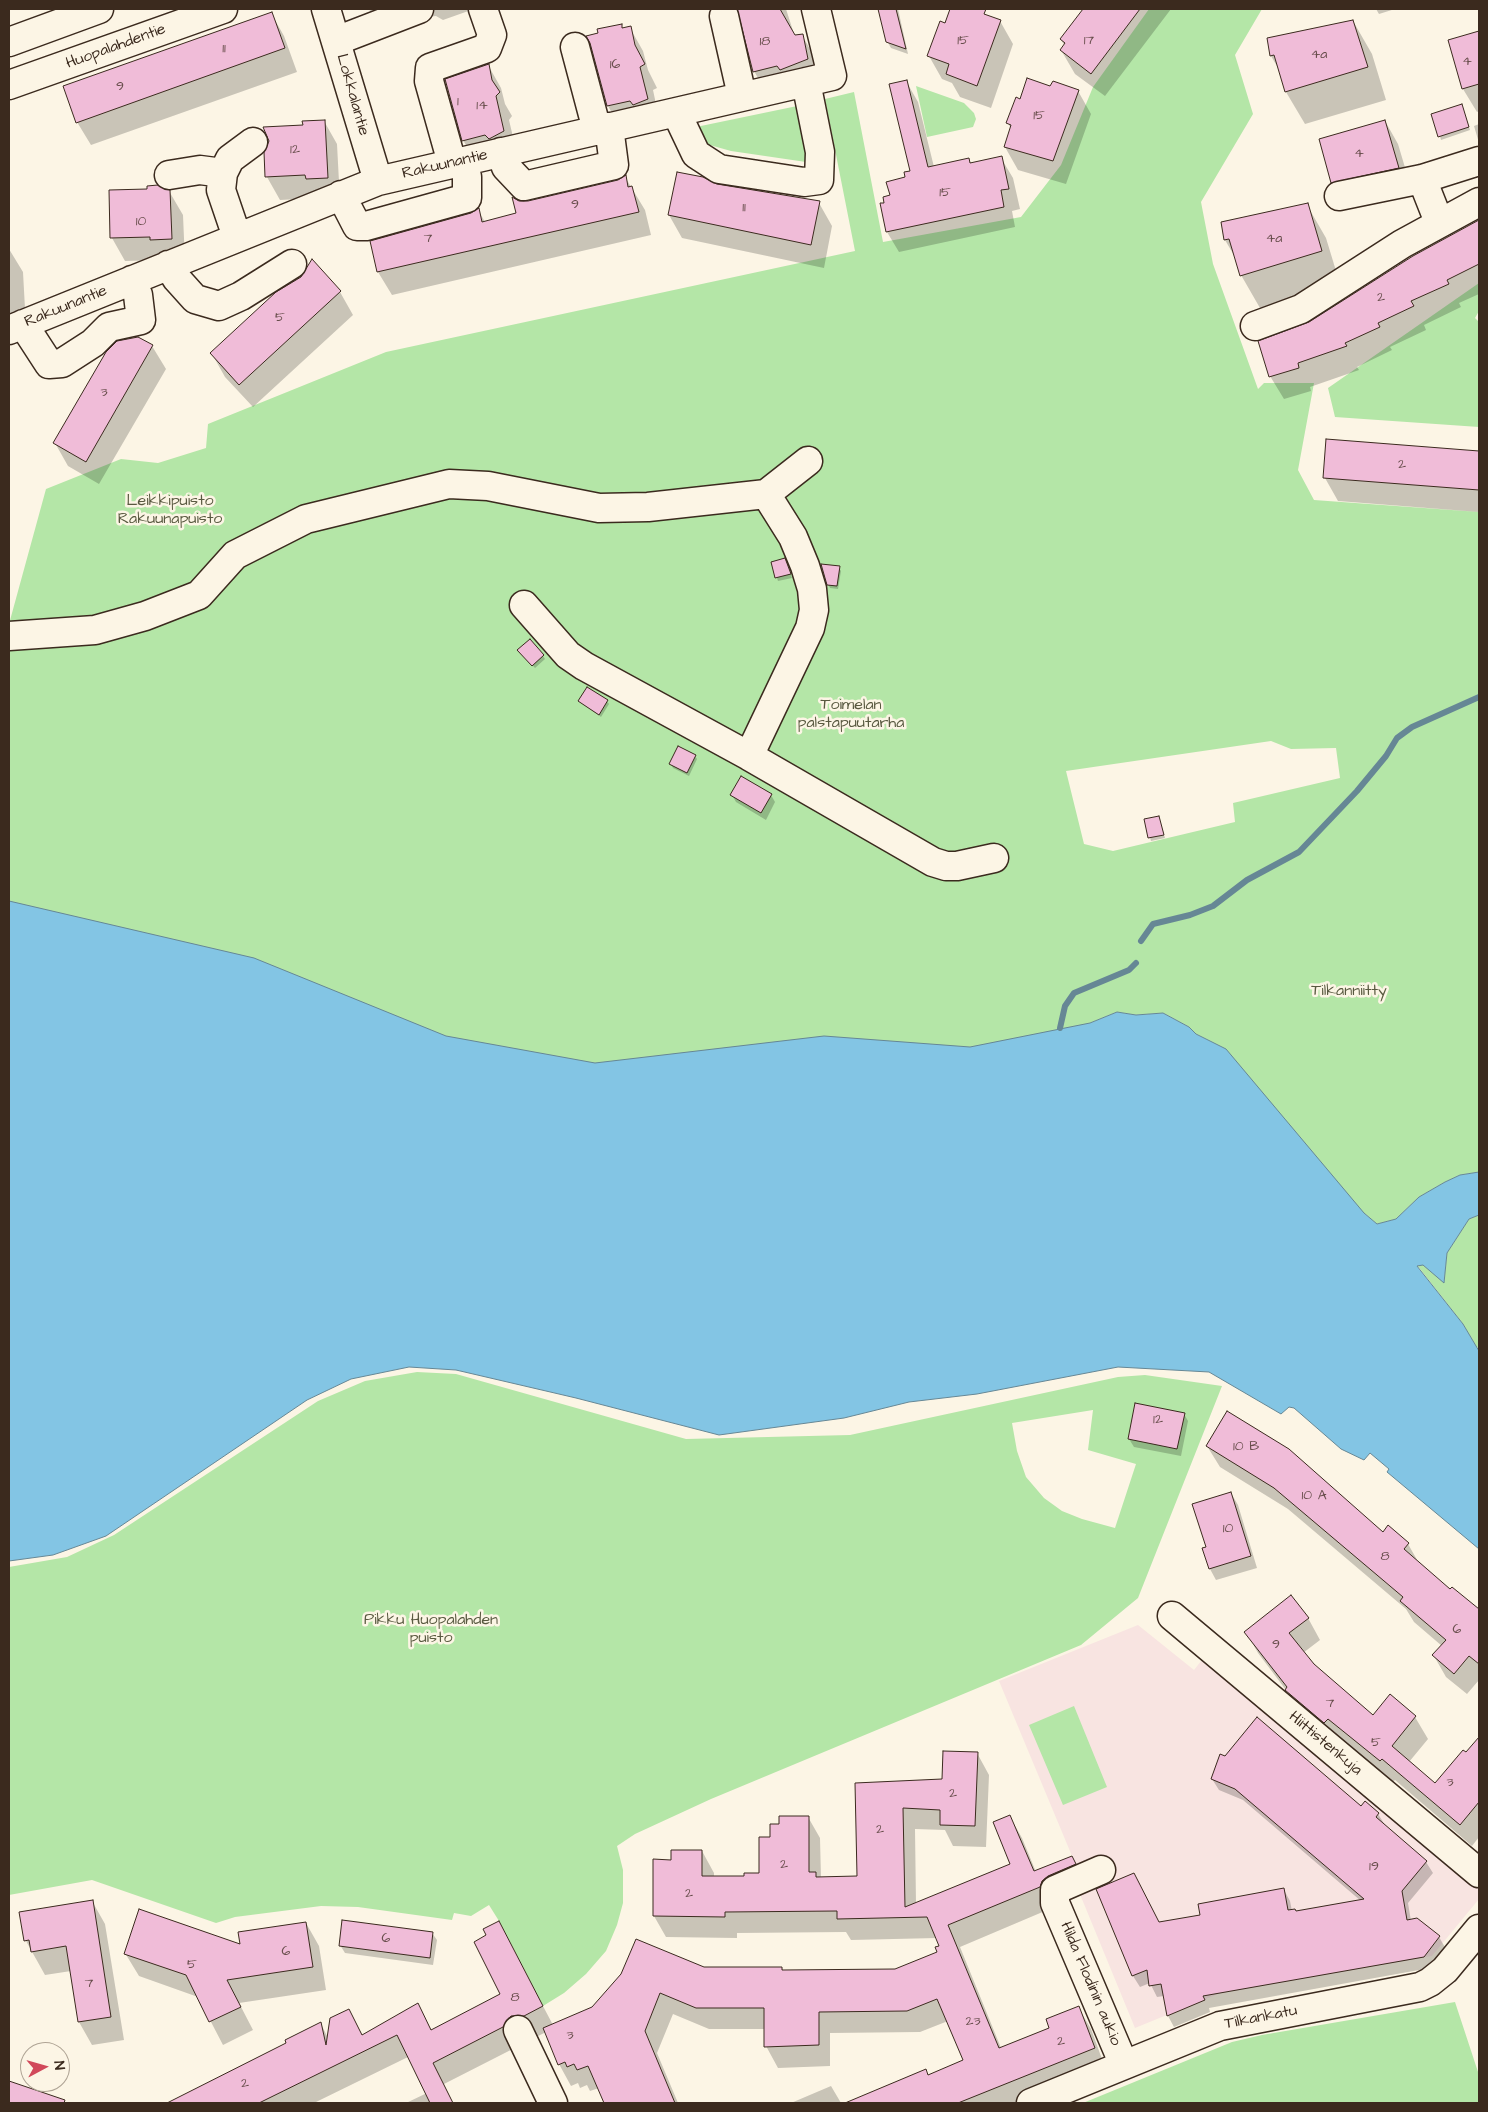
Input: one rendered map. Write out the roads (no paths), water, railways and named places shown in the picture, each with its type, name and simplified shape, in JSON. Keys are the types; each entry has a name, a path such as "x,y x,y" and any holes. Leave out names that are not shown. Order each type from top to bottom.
{"street":[{"path":"9,42 99,9"},
{"name":"Huopalahdentie","path":"9,85 223,9"},
{"name":"Lokkalantie","path":"326,9 378,181"},
{"path":"336,41 419,9"},
{"path":"341,196 357,226 366,226 467,198 467,177 458,162 429,81 430,68 487,48 492,35 483,9"},
{"name":"Rakuunantie","path":"16,327 378,181 832,76 816,9"},
{"path":"724,16 742,96"},
{"path":"501,152 506,167 524,186 614,165 575,47"},
{"path":"676,112 696,154 719,168 804,182 819,180 820,152 806,82"},
{"path":"237,237 221,190 223,173 230,159 253,142"},
{"path":"1339,196 1422,179 1479,161"},
{"path":"169,175 200,170 223,173"},
{"path":"1422,179 1439,222"},
{"path":"1255,326 1301,310 1439,222 1479,202"},
{"path":"168,265 177,279 195,298 219,306 241,296 292,264"},
{"path":"16,327 49,364 62,363 93,343 109,327 141,320 132,280"},
{"path":"9,636 95,630 145,616 199,595 235,555 306,519 449,484 488,486 599,508 648,507 766,494 808,461"},
{"path":"749,756 810,628 814,610 812,589 805,566 793,538 766,494"},
{"path":"524,604 568,655 584,666 749,756 933,862 946,866 957,866 994,858"},
{"name":"Hiittistenkuja","path":"1172,1616 1479,1873"},
{"name":"Hilda Flodinin aukio","path":"1101,1870 1055,1890 1055,1903 1124,2065"},
{"name":"Tilkankatu","path":"1031,2103 1220,2026 1420,1987 1445,1970 1479,1929"},
{"path":"518,2030 553,2103"}],"water":[{"path":"9,901 254,958 446,1036 595,1063 824,1036 970,1047 1090,1023 1117,1012 1136,1015 1163,1013 1189,1027 1196,1034 1226,1049 1364,1213 1377,1224 1396,1219 1419,1197 1445,1182 1460,1175 1479,1172 1479,1215 1469,1219 1447,1253 1444,1283 1423,1265 1417,1266 1463,1324 1479,1351 1479,1549 1387,1472 1389,1469 1370,1453 1364,1460 1341,1449 1294,1408 1289,1407 1281,1414 1209,1372 1118,1367 977,1394 909,1402 844,1418 719,1435 576,1398 456,1370 409,1367 351,1379 307,1400 106,1536 53,1555 9,1561"}],"waterway":[{"path":"1141,941 1153,924 1190,915 1213,906 1247,880 1299,852 1357,791 1386,756 1397,738 1412,727 1479,697"},
{"path":"1060,1028 1065,1006 1074,993 1129,970 1136,963"}],"park label":[{"name":"Leikkipuisto Rakuunapuisto","path":"170,511"},
{"name":"Toimelan palstapuutarha","path":"851,715"},
{"name":"Tilkanniitty","path":"1349,992"},
{"name":"Pikku Huopalahden puisto","path":"431,1630"}]}
